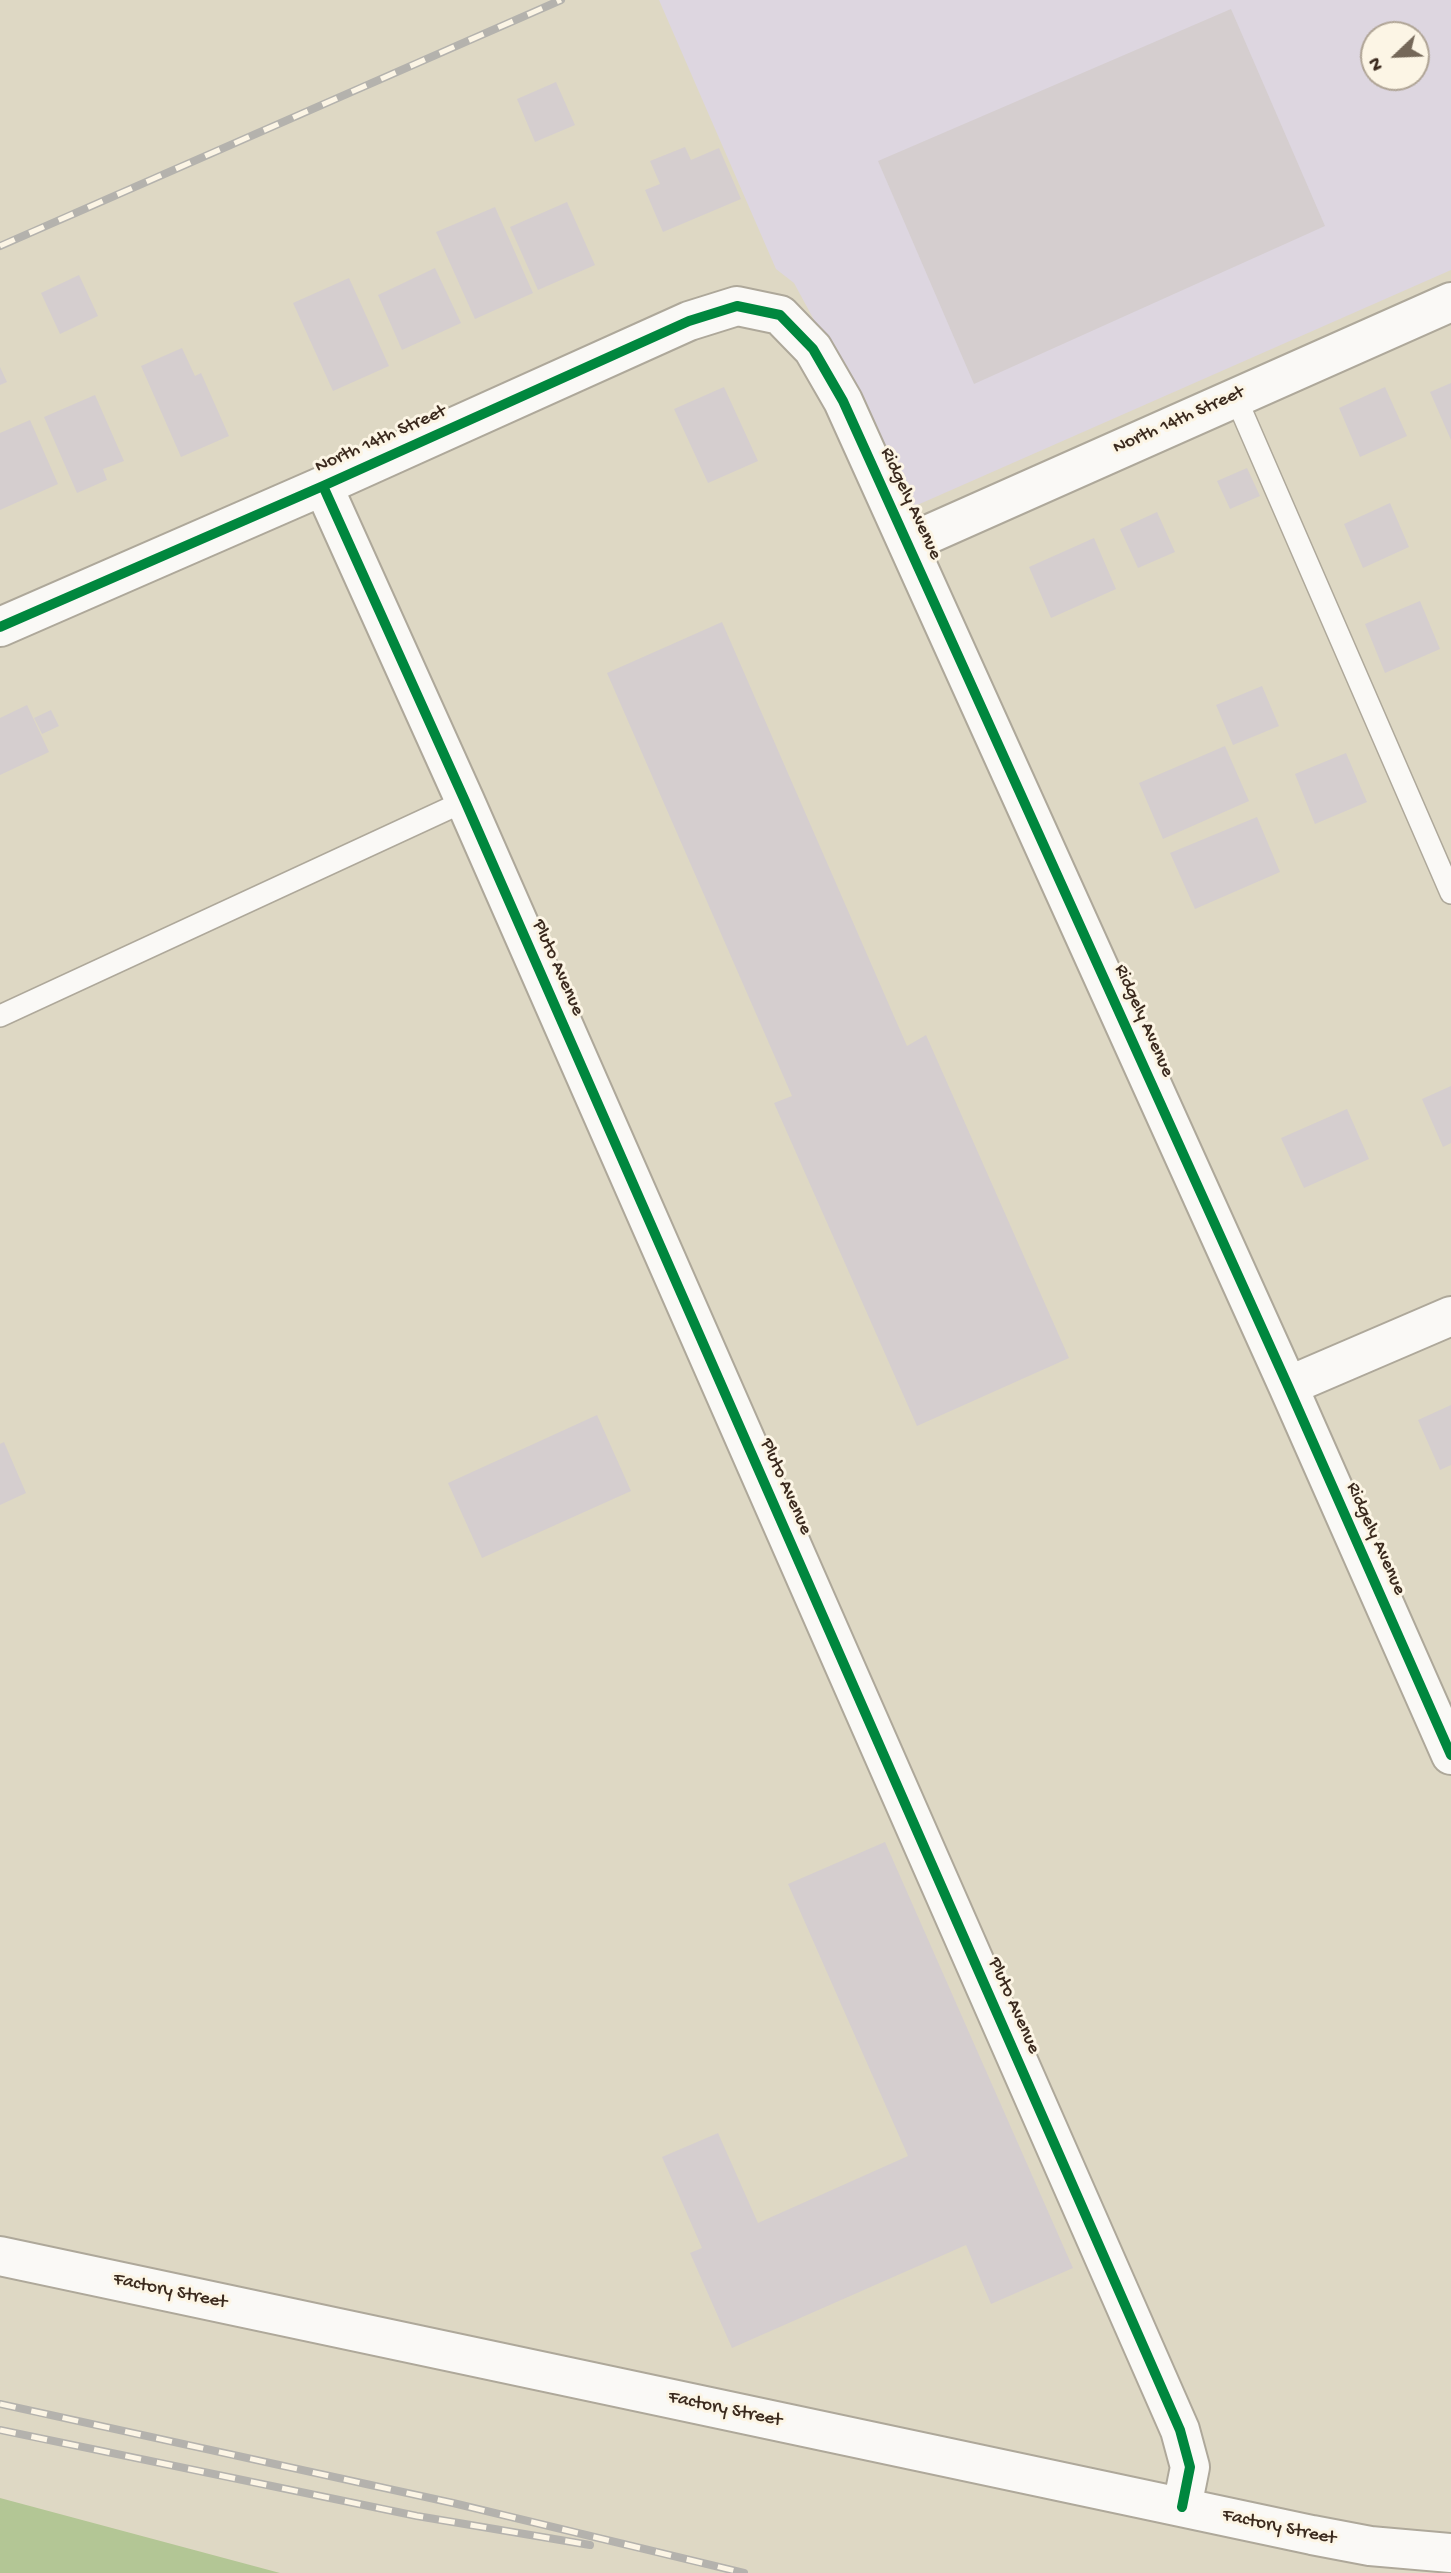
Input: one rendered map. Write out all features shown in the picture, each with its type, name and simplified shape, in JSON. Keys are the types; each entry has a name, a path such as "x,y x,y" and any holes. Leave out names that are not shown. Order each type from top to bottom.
{"street":[{"name":"North 14th Street","path":"909,543 1451,302"},
{"name":"North 14th Street","path":"0,627 690,321 737,306 780,315"},
{"name":"Ridgely Avenue","path":"780,315 813,349 843,401 1289,1386 1451,1755"},
{"name":"Pluto Avenue","path":"323,486 465,801 1180,2430 1190,2467 1182,2507"},
{"path":"1289,1386 1451,1316"},
{"name":"Factory Street","path":"0,2256 1370,2546 1451,2553"}],"lane":[{"path":"1235,396 1451,893"},
{"path":"0,1016 465,801"}],"shaded area":[{"path":"659,0 1451,0 1451,270 915,506 794,283 776,269"}],"green space":[{"path":"0,2498 280,2573 0,2573"}],"building":[{"path":"1231,9 1325,226 974,384 878,161"},
{"path":"556,82 575,125 535,142 517,99"},
{"path":"685,147 691,160 719,148 741,199 663,232 645,190 660,184 650,161"},
{"path":"567,202 595,265 538,290 510,227"},
{"path":"495,207 533,293 475,319 436,232"},
{"path":"435,268 461,323 402,350 378,295"},
{"path":"79,275 98,316 60,334 41,293"},
{"path":"349,278 389,366 333,391 293,303"},
{"path":"182,348 195,376 201,373 229,436 181,457 141,366"},
{"path":"0,367 7,382 0,385"},
{"path":"1451,383 1451,440 1430,392"},
{"path":"724,387 758,461 708,483 674,409"},
{"path":"1385,387 1407,436 1360,457 1339,408"},
{"path":"95,395 124,461 103,469 107,480 77,493 44,417"},
{"path":"30,420 58,484 0,510 0,433"},
{"path":"1247,468 1260,496 1230,509 1217,481"},
{"path":"1390,503 1409,547 1363,568 1344,524"},
{"path":"1157,512 1175,552 1138,568 1120,529"},
{"path":"1094,538 1116,589 1051,618 1029,567"},
{"path":"1420,601 1440,649 1385,673 1365,624"},
{"path":"722,622 907,1046 926,1035 1069,1358 917,1426 774,1103 792,1096 607,673"},
{"path":"1262,686 1279,726 1233,745 1216,705"},
{"path":"27,705 49,752 0,775 0,718"},
{"path":"51,710 59,726 42,734 34,718"},
{"path":"1225,746 1249,801 1163,839 1139,783"},
{"path":"1346,753 1367,802 1315,824 1295,774"},
{"path":"1257,817 1280,872 1195,909 1170,853"},
{"path":"1451,1086 1451,1143 1443,1147 1422,1099"},
{"path":"1347,1109 1369,1159 1304,1188 1281,1138"},
{"path":"1451,1405 1451,1465 1440,1470 1418,1420"},
{"path":"597,1415 631,1491 482,1558 448,1483"},
{"path":"4,1442 26,1493 0,1505 0,1444"},
{"path":"885,1842 1073,2268 991,2304 966,2245 732,2348 690,2253 702,2248 662,2157 718,2133 758,2223 908,2156 788,1884"}],"railway":[{"path":"0,246 561,0"},
{"path":"0,2404 453,2503 744,2573"},
{"path":"0,2430 417,2516 590,2545"}],"cycle path":[{"path":"0,627 323,486 689,321 737,306 780,315 813,349 843,401 1288,1386 1451,1755"},
{"path":"323,486 465,801 1180,2430 1190,2467 1182,2507"}]}
